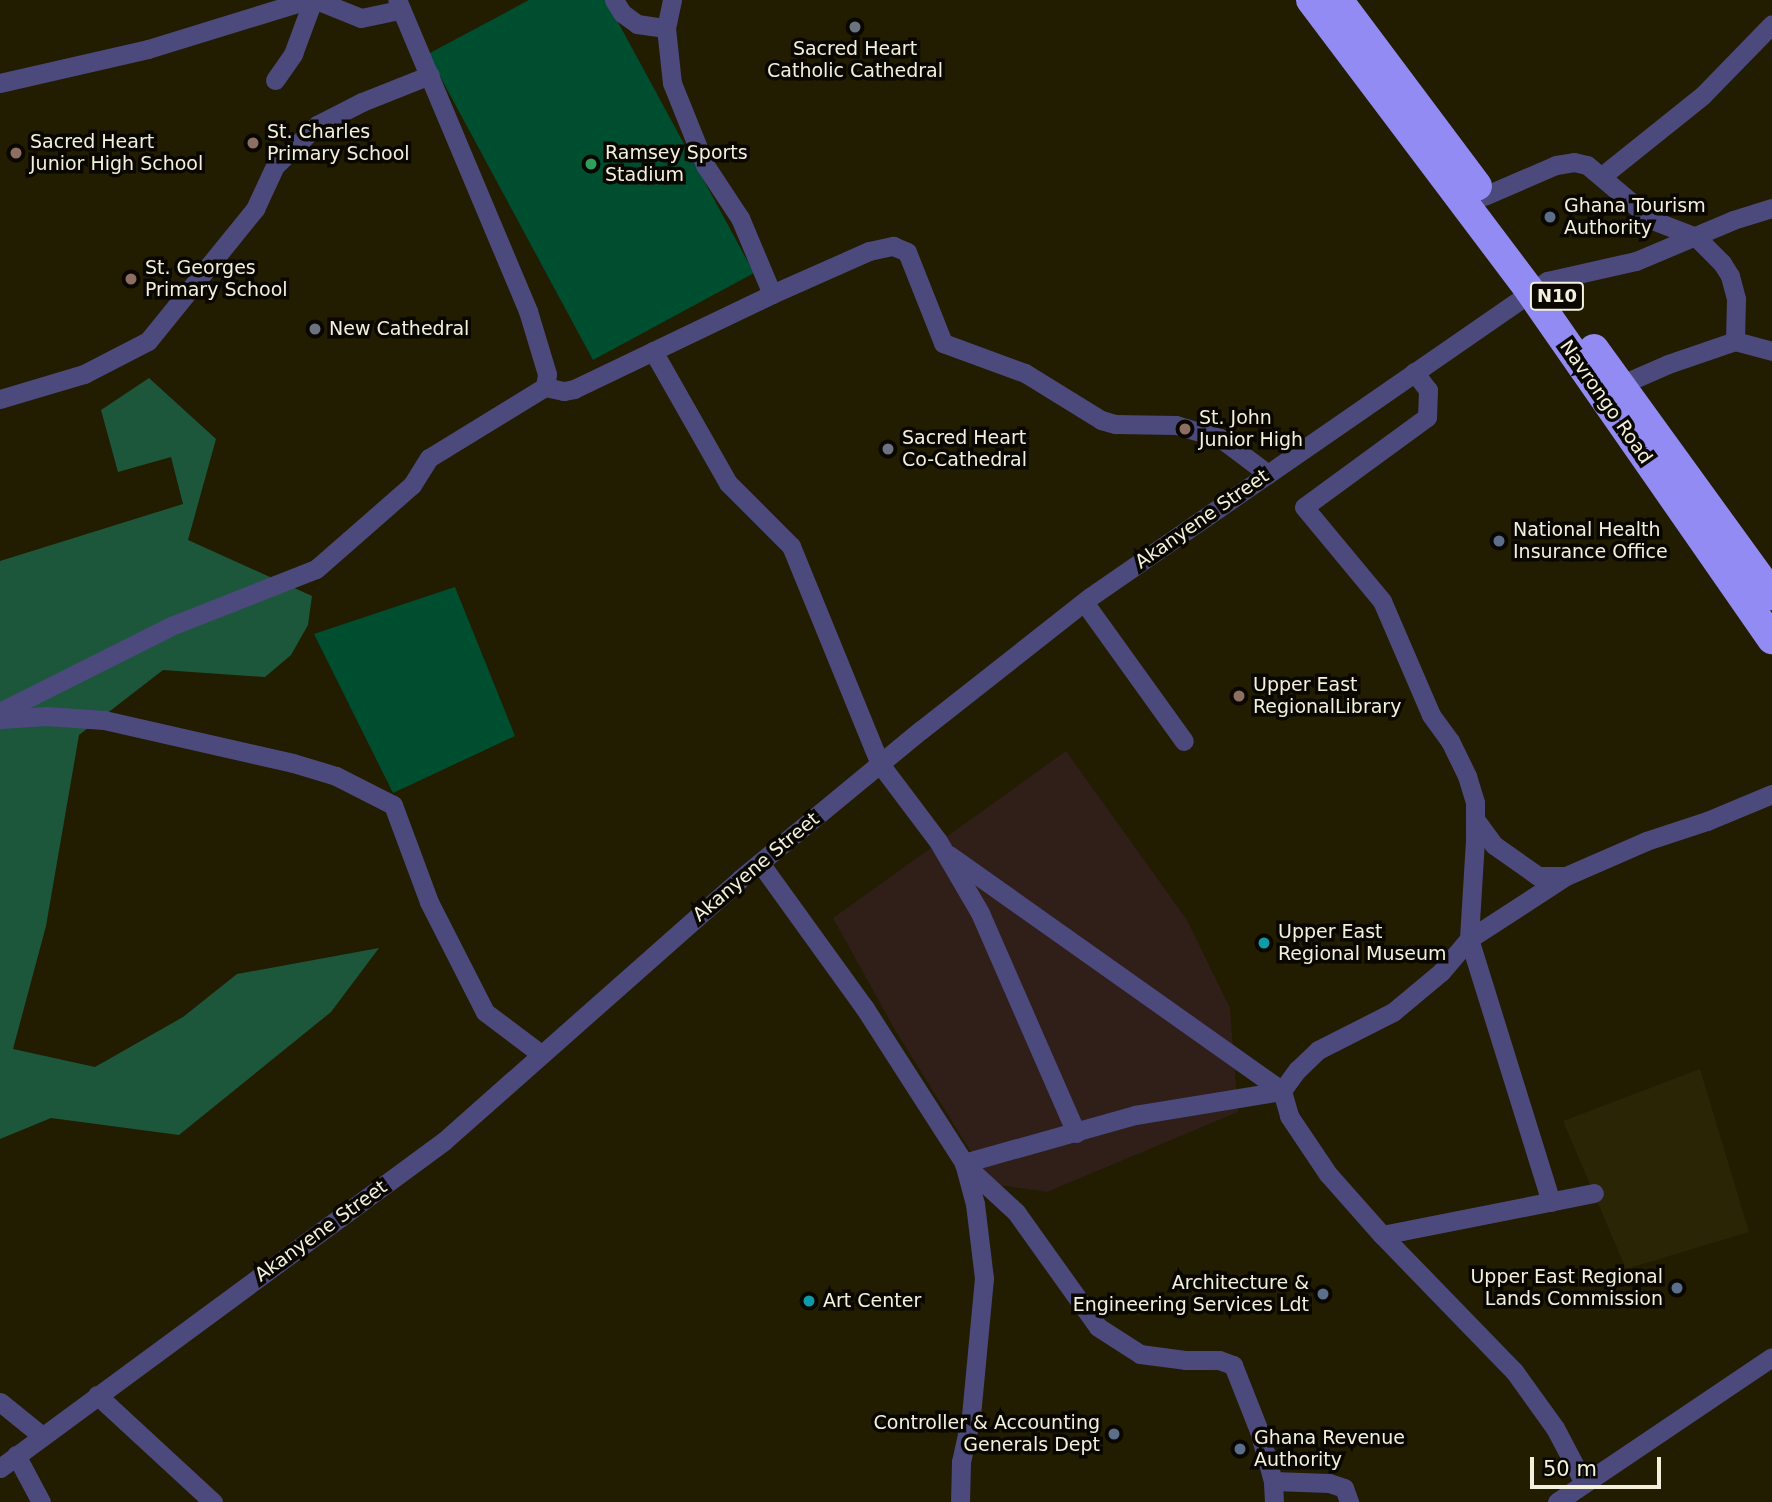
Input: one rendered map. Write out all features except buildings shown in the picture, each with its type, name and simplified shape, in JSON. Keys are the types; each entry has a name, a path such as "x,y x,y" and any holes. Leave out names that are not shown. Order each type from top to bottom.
{"highway":[{"name":"Navrongo Road","path":"1311,0 1620,385 1772,595"},
{"name":"Navrongo Road","path":"1338,0 1484,196 1538,286 1772,639"}],"street":[{"path":"0,83 148,49 307,0"},
{"path":"275,80 293,54 315,0 361,18 399,5 528,311 547,374 545,387"},
{"path":"614,0 622,13 637,24 666,28"},
{"path":"672,0 666,28 673,83 700,153 740,218 772,294"},
{"path":"1602,176 1702,96 1772,24"},
{"path":"0,399 84,374 148,341 255,209 275,166 317,125 362,102 430,75"},
{"path":"1484,196 1564,163 1587,165 1652,220 1696,237 1722,263 1730,276 1736,299 1735,341"},
{"name":"Akanyene Street","path":"0,1468 444,1141 760,863 1084,602 1538,286 1561,275 1636,261 1733,220 1772,208"},
{"path":"0,712 171,626 316,569 412,485 429,458 545,387 564,391 574,389 772,294 869,251 892,246 906,253 943,343 1025,373 1101,420 1115,424 1177,425 1220,438 1268,474"},
{"path":"1620,385 1668,364 1735,341 1772,351"},
{"path":"653,351 728,483 791,546 880,764 944,851 980,913 1076,1133"},
{"path":"1414,372 1428,390 1427,417 1304,507 1382,601 1431,715 1450,741 1467,776 1475,819 1473,915 1469,939 1550,1202"},
{"path":"1084,602 1184,741"},
{"path":"0,719 46,716 104,720 293,763 336,776 393,805 417,863 429,902 485,1012 541,1054"},
{"path":"964,1163 1135,1115 1282,1091 1297,1070 1318,1050 1394,1012 1441,972 1469,939 1566,876 1646,841 1707,821 1772,794"},
{"path":"1475,819 1494,845 1538,876 1566,876"},
{"path":"944,851 1282,1091 1289,1116 1328,1174 1382,1235 1514,1371 1555,1428 1584,1483"},
{"path":"760,863 864,1007 964,1163 1016,1212 1098,1327 1140,1354 1185,1360 1219,1360 1233,1365 1259,1431 1273,1481 1273,1502"},
{"path":"960,1502 961,1462 971,1416 984,1279 975,1204 964,1163"},
{"path":"1382,1235 1594,1193"},
{"path":"1558,1502 1772,1357"},
{"path":"97,1395 213,1502"},
{"path":"0,1402 42,1436"},
{"path":"16,1455 41,1502"},
{"path":"1273,1481 1329,1483 1343,1488 1349,1502"}],"shaded area":[{"path":"1066,751 1187,920 1230,1008 1238,1112 1047,1192 991,1184 895,1030 833,918"},
{"path":"1700,1069 1749,1232 1626,1269 1563,1121"}],"green space":[{"name":"Ramsey Sports Stadium","path":"529,0 606,0 754,273 593,360 428,54"},
{"path":"149,378 216,439 188,540 312,596 308,625 291,655 265,677 163,670 79,735 46,926 13,1049 95,1067 183,1017 237,974 379,948 331,1012 179,1135 51,1118 0,1139 0,561 183,504 171,457 118,472 101,410"},
{"path":"455,587 515,736 393,793 314,634"}],"place":[{"name":"Sacred Heart Catholic Cathedral","path":"855,27"},
{"name":"St. Charles Primary School","path":"253,143"},
{"name":"Sacred Heart Junior High School","path":"16,153"},
{"name":"Ramsey Sports Stadium","path":"591,164"},
{"name":"Ghana Tourism Authority","path":"1550,217"},
{"name":"St. Georges Primary School","path":"131,279"},
{"name":"New Cathedral","path":"315,329"},
{"name":"St. John Junior High","path":"1185,429"},
{"name":"Sacred Heart Co-Cathedral","path":"888,449"},
{"name":"National Health Insurance Office","path":"1499,541"},
{"name":"Upper East RegionalLibrary","path":"1239,696"},
{"name":"Upper East Regional Museum","path":"1264,943"},
{"name":"Upper East Regional Lands Commission","path":"1677,1288"},
{"name":"Architecture & Engineering Services Ldt","path":"1323,1294"},
{"name":"Art Center","path":"809,1301"},
{"name":"Controller & Accounting Generals Dept","path":"1114,1434"},
{"name":"Ghana Revenue Authority","path":"1240,1449"}]}
